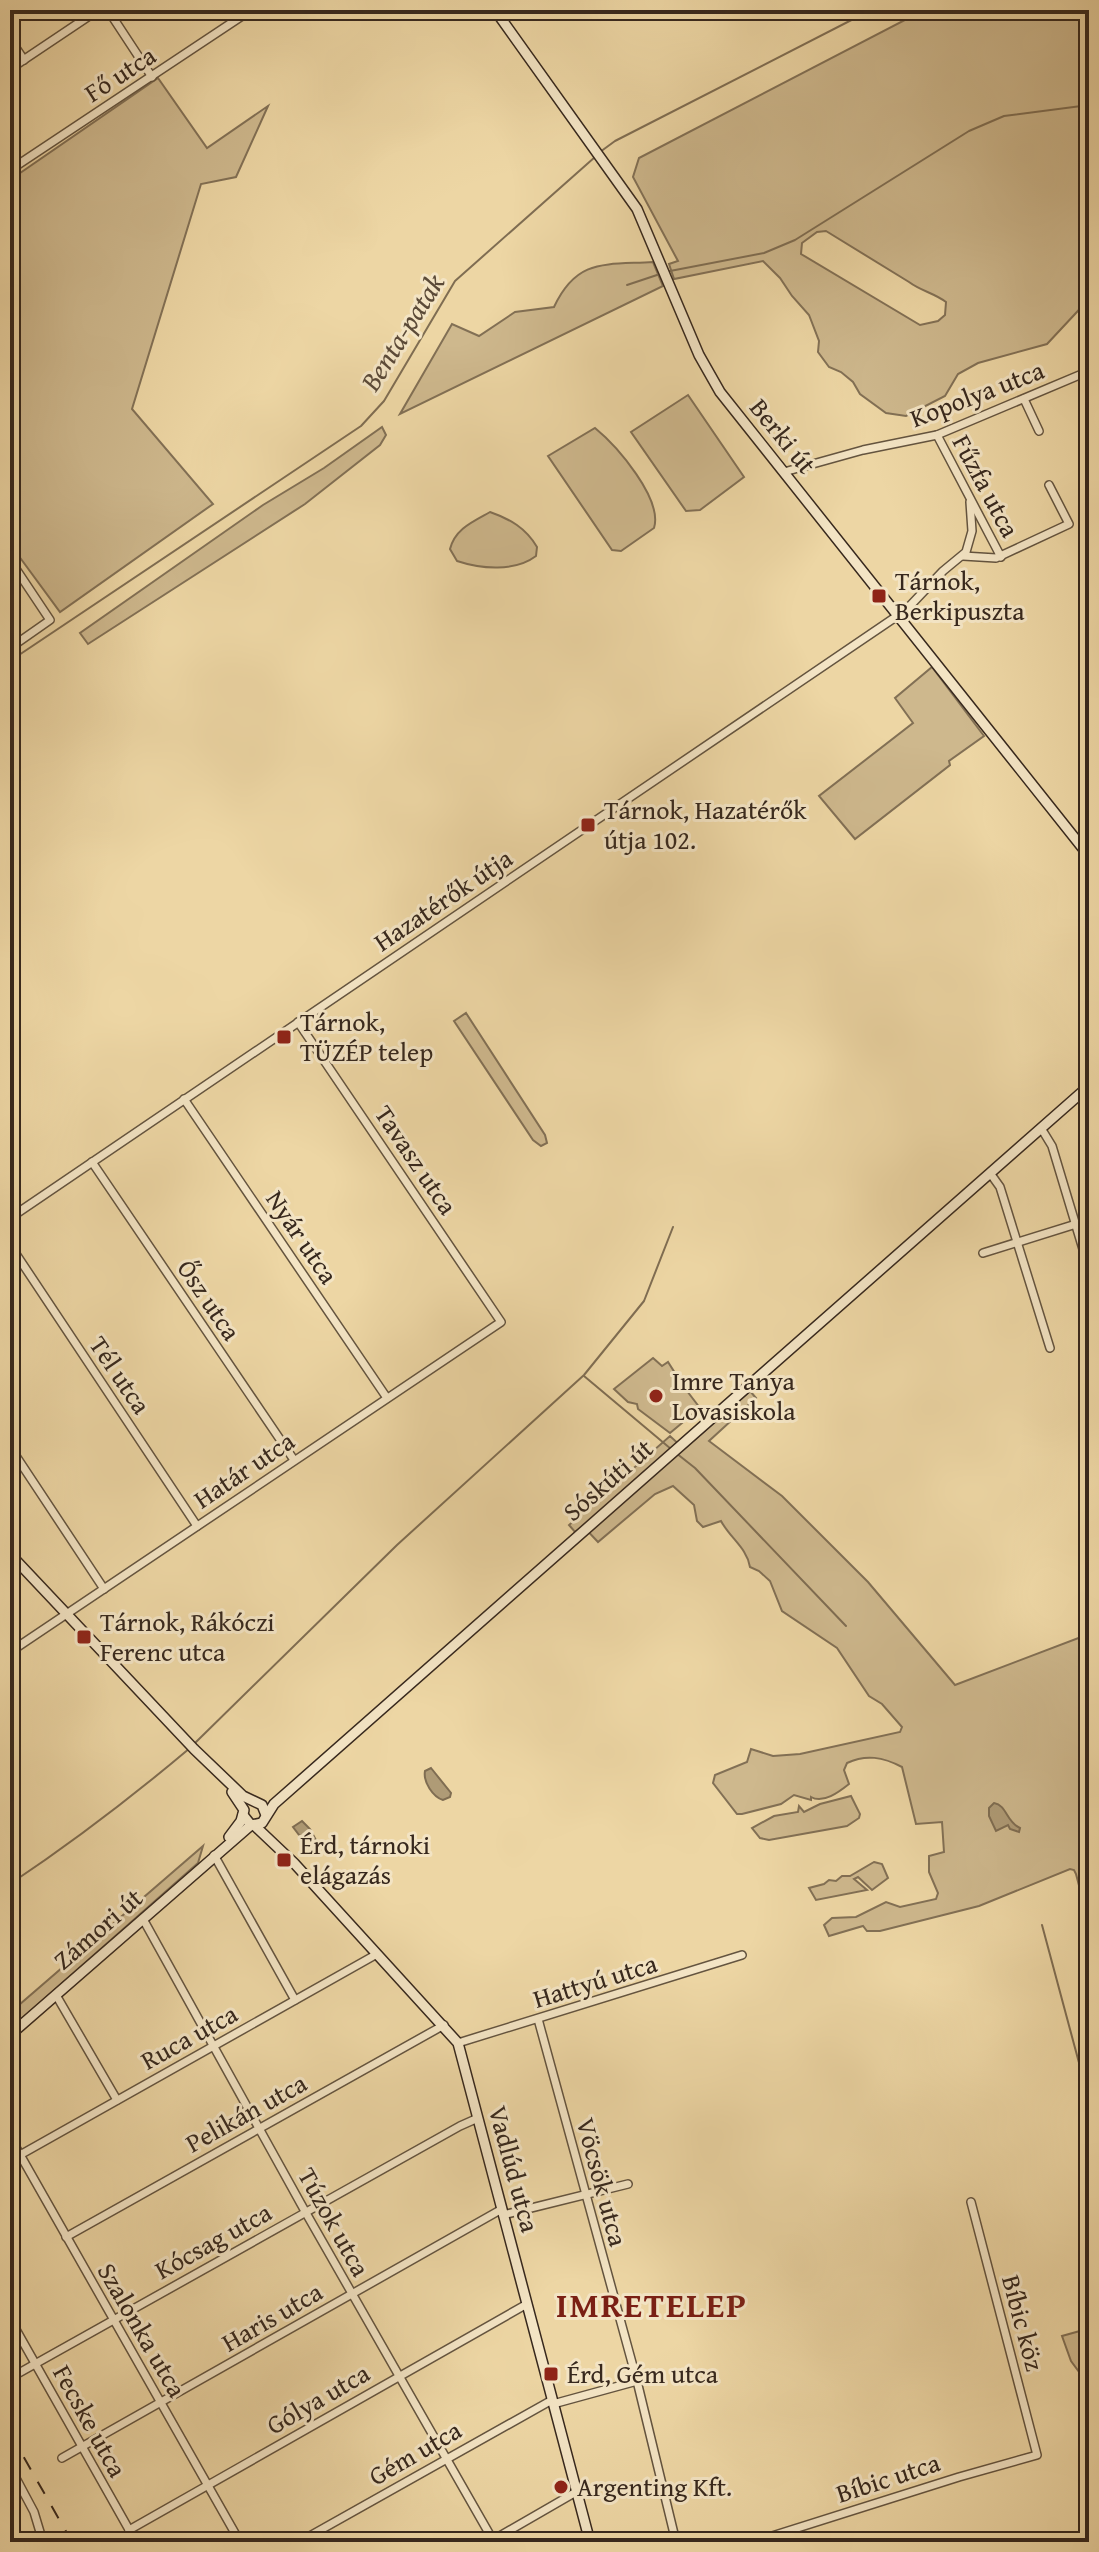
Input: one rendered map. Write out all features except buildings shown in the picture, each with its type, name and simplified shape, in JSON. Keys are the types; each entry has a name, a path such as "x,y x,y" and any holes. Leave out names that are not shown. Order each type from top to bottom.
{"street":[{"path":"10,69 98,10"},
{"path":"108,10 152,77"},
{"name":"Fő utca","path":"10,170 251,10"},
{"name":"Berki út","path":"495,10 604,159 647,228 714,383 1089,856"},
{"path":"10,39 24,60"},
{"name":"Kopolya utca","path":"784,472 863,450 937,435 1089,371"},
{"path":"1024,399 1039,431"},
{"name":"Fűzfa utca","path":"937,435 1001,557"},
{"path":"970,502 971,540 962,556 1001,557 1069,524 1049,485"},
{"name":"Hazatérők útja","path":"10,1218 899,615 962,556"},
{"path":"10,560 50,620 10,648"},
{"name":"Tavasz utca","path":"298,1022 501,1322"},
{"name":"Sóskúti út","path":"253,1825 266,1817 274,1804 1089,1086"},
{"name":"Nyár utca","path":"184,1099 387,1398"},
{"path":"1041,1128 1048,1136 1089,1269"},
{"name":"Ősz utca","path":"92,1162 294,1460"},
{"path":"990,1173 1000,1187 1050,1348"},
{"path":"983,1253 1089,1220"},
{"name":"Tél utca","path":"10,1245 197,1526"},
{"name":"Határ utca","path":"10,1652 501,1322"},
{"path":"10,1447 104,1589"},
{"path":"10,1554 212,1767"},
{"name":"Sóskúti út","path":"244,1813 256,1803 271,1799 336,1749"},
{"name":"Vadlúd utca","path":"212,1767 265,1809 266,1817 294,1863"},
{"name":"Vadlúd utca","path":"212,1767 253,1825 294,1863 458,2043 590,2542"},
{"name":"Zámori út","path":"214,1855 237,1827 244,1813"},
{"name":"Zámori út","path":"10,2035 214,1855 253,1825"},
{"path":"214,1855 295,2000"},
{"name":"Túzok utca","path":"143,1919 492,2541"},
{"name":"Ruca utca","path":"20,2155 377,1954"},
{"name":"Hattyú utca","path":"458,2043 742,1955"},
{"path":"56,1995 117,2100"},
{"name":"Vöcsök utca","path":"538,2019 637,2381 676,2542"},
{"name":"Pelikán utca","path":"66,2237 444,2025"},
{"name":"Kócsag utca","path":"10,2378 478,2118"},
{"name":"Szalonka utca","path":"10,2137 240,2542"},
{"name":"Haris utca","path":"62,2458 503,2212 628,2184"},
{"name":"Bíbic köz","path":"971,2202 1037,2455"},
{"name":"Gólya utca","path":"129,2530 527,2304"},
{"name":"Fecske utca","path":"10,2319 136,2542"},
{"name":"Gém utca","path":"299,2542 552,2402 637,2381"},
{"name":"Bíbic utca","path":"753,2542 1037,2455"},
{"path":"10,2467 13,2480 34,2512 43,2542"},
{"path":"492,2541 576,2492"}],"shaded area":[{"path":"924,10 1089,10 1089,201 1084,206 1089,207 1089,299 1047,344 978,363 958,374 945,396 906,416 886,413 860,394 853,382 841,372 829,367 818,352 819,341 809,315 763,261 674,279 669,264 678,261 633,177 639,158","holes":["826,231 946,302 945,315 938,321 920,325 801,254 802,243 817,232"]},
{"path":"158,78 207,148 268,106 236,177 201,184 132,409 213,504 60,612 10,544 10,180"},
{"path":"653,262 663,286 400,414 452,324 479,336 515,312 554,307 572,280 594,267"},
{"path":"688,395 744,477 700,510 686,511 631,432"},
{"path":"382,427 386,435 380,445 305,504 88,644 80,633 263,505 324,468"},
{"path":"595,428 636,474 652,503 655,516 654,528 621,551 612,550 548,456"},
{"path":"490,512 523,529 537,547 536,556 518,565 498,568 457,561 450,549 456,536"},
{"path":"932,667 984,736 855,839 819,796 913,723 895,698"},
{"path":"466,1013 545,1135 547,1143 541,1146 533,1140 454,1021"},
{"name":"Imre Tanya Lovasiskola","path":"653,1358 662,1366 668,1362 675,1373 674,1379 677,1378 700,1408 670,1433 638,1409 637,1404 628,1402 614,1389"},
{"path":"750,1391 756,1398 709,1441 782,1496 868,1582 955,1685 1089,1634 1089,1924 1076,1874 1070,1869 979,1906 880,1931 867,1931 863,1926 829,1936 824,1925 832,1918 856,1917 886,1902 900,1907 936,1899 938,1893 929,1872 929,1856 944,1852 942,1822 916,1824 902,1767 874,1758 854,1760 847,1763 844,1770 849,1784 831,1796 821,1799 811,1797 811,1800 794,1795 781,1804 742,1814 737,1814 713,1783 715,1775 747,1762 751,1749 773,1756 800,1754 900,1732 902,1727 882,1704 869,1696 837,1648 782,1611 770,1581 750,1567 745,1554 721,1521 703,1527 697,1521 694,1505 673,1486 655,1494 598,1542 583,1526 575,1532 569,1525 670,1436 684,1449"},
{"path":"431,1768 451,1793 450,1797 443,1800 430,1788 425,1771"},
{"path":"851,1796 860,1814 847,1826 769,1840 760,1838 752,1828 774,1816 798,1812 799,1806 804,1812 820,1804"},
{"path":"994,1803 1002,1807 1020,1828 1019,1832 1008,1825 996,1831 989,1816 989,1808"},
{"path":"302,1821 317,1842 309,1848 293,1827"},
{"path":"203,1846 198,1863 10,2029 10,2015 19,2005"},
{"path":"874,1862 882,1864 888,1878 872,1890 858,1877 854,1879 867,1890 816,1900 809,1888 850,1876"},
{"path":"1087,2329 1089,2421 1082,2396 1085,2380 1071,2361 1062,2336"}],"waterway":[{"name":"Benta-patak","path":"600,152 615,141 871,10"},
{"path":"670,271 764,253 795,240 969,131 1004,116 1089,105"},
{"name":"Benta-patak","path":"10,661 361,426 384,401 455,281 595,157"},
{"path":"627,285 660,274"},
{"path":"195,1743 397,1545 584,1375 644,1301 673,1227"},
{"path":"584,1376 671,1449"},
{"path":"676,1453 695,1468 846,1626"},
{"path":"10,1884 57,1852 190,1748"},
{"path":"1042,1925 1089,2100"}],"railway":[{"path":"10,2433 72,2542"}],"place":[{"name":"Tárnok, Berkipuszta","path":"879,596"},
{"name":"Tárnok, Hazatérők útja 102.","path":"588,825"},
{"name":"Tárnok, TÜZÉP telep","path":"284,1037"},
{"name":"Imre Tanya Lovasiskola","path":"656,1396"},
{"name":"Tárnok, Rákóczi Ferenc utca","path":"84,1637"},
{"name":"Érd, tárnoki elágazás","path":"284,1860"},
{"name":"Érd, Gém utca","path":"551,2374"},
{"name":"Argenting Kft.","path":"561,2487"}],"district":[{"name":"IMRETELEP","path":"652,2305"}]}
